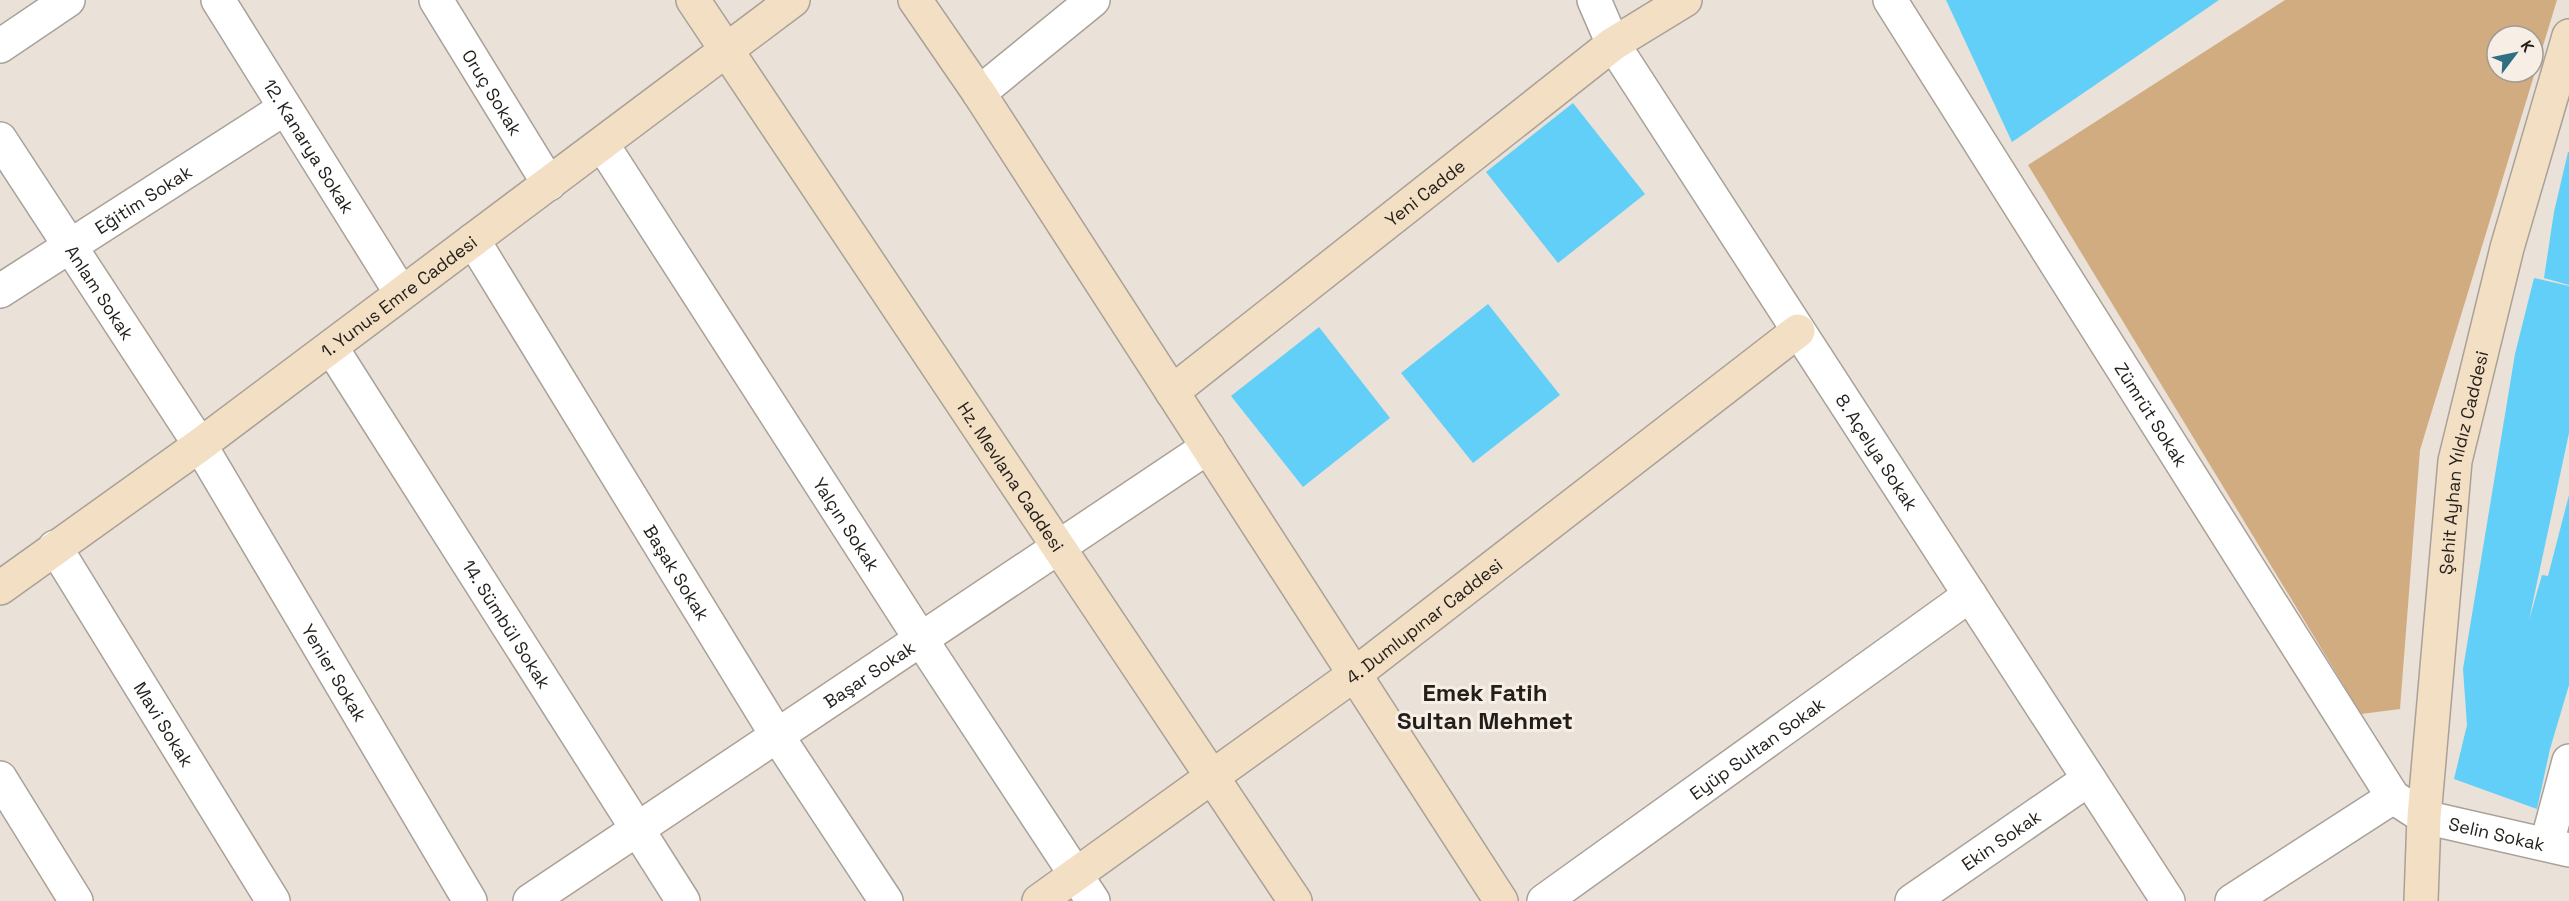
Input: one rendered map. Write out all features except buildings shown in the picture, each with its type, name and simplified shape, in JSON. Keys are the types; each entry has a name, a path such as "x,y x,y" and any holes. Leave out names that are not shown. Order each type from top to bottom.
{"street":[{"path":"0,46 68,0"},
{"name":"12. Kanarya Sokak","path":"218,0 401,293"},
{"name":"Oruç Sokak","path":"436,0 549,184"},
{"name":"Hz. Mevlana Caddesi","path":"693,0 1295,901"},
{"name":"1. Yunus Emre Caddesi","path":"0,588 331,347 793,0"},
{"path":"915,0 979,93 1502,901"},
{"path":"979,93 1093,0"},
{"name":"8. Açelya Sokak","path":"1594,0 1613,44 2168,901"},
{"name":"Yeni Cadde","path":"1172,392 1613,44 1685,0"},
{"name":"Zümrüt Sokak","path":"1890,0 2393,797 2424,817"},
{"name":"Şehit Ayhan Yıldız Caddesi","path":"2421,901 2424,817 2455,461 2507,248 2569,36"},
{"name":"Eğitim Sokak","path":"0,291 285,108"},
{"name":"Anlam Sokak","path":"0,139 200,444"},
{"name":"Yalçın Sokak","path":"602,144 922,641 1085,888"},
{"name":"Başak Sokak","path":"473,240 778,737 886,901"},
{"name":"4. Dumlupınar Caddesi","path":"1040,901 1085,888 1211,778 1355,674 1798,331"},
{"name":"14. Sümbül Sokak","path":"331,347 683,901"},
{"name":"Yenier Sokak","path":"200,444 470,901"},
{"name":"Başar Sokak","path":"530,901 922,641 1059,545 1208,447"},
{"name":"Mavi Sokak","path":"55,547 273,901"},
{"name":"Eyüp Sultan Sokak","path":"1544,901 1970,595"},
{"path":"2558,847 2569,761"},
{"path":"0,778 75,901"},
{"name":"Ekin Sokak","path":"1912,901 2089,779"},
{"path":"2232,901 2393,797"},
{"name":"Selin Sokak","path":"2424,817 2558,847"}],"shaded area":[{"path":"2285,0 2557,0 2545,39 2545,24 2485,24 2485,84 2531,84 2420,450 2400,709 2361,714 2028,165"}],"district":[{"name":"Emek Fatih Sultan Mehmet","path":"1485,706"}]}
